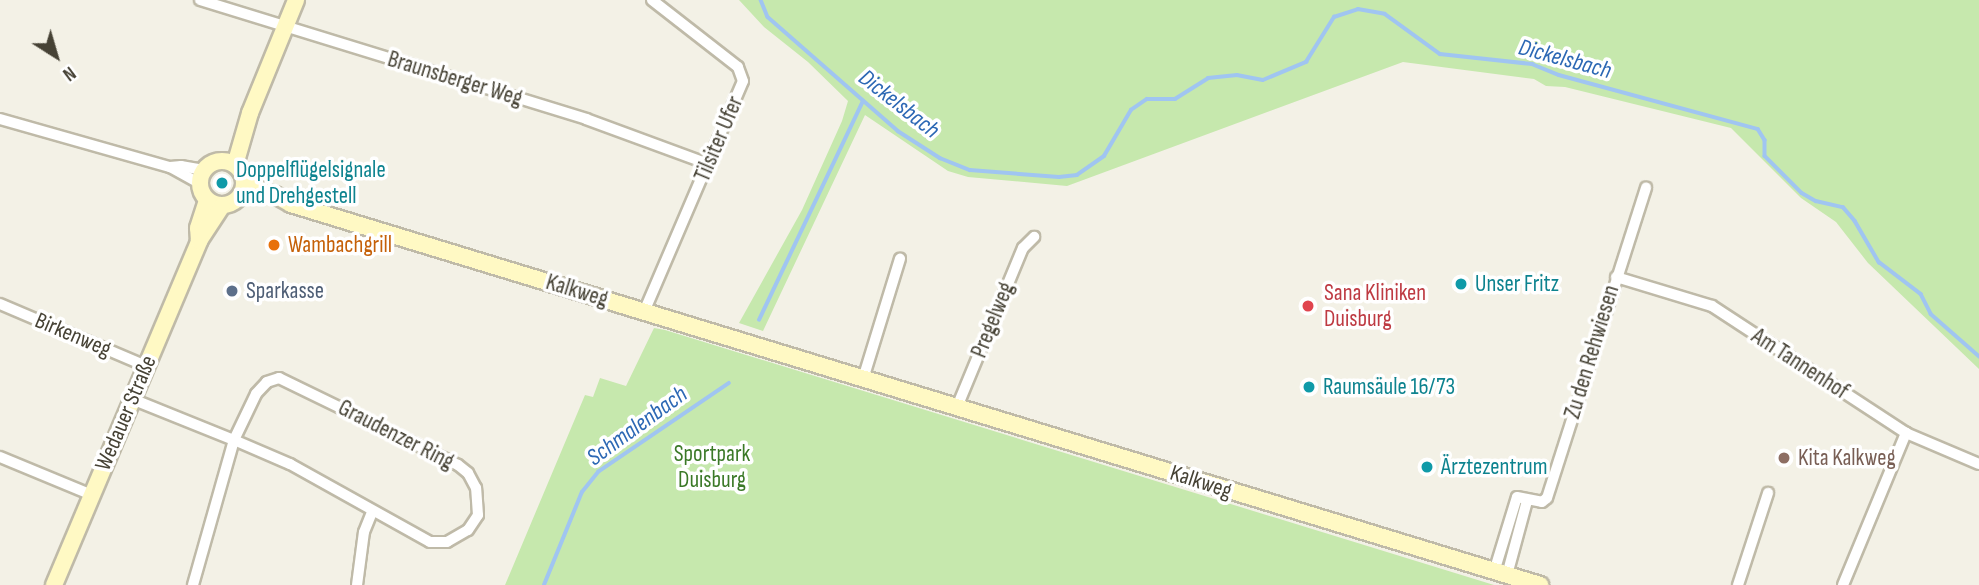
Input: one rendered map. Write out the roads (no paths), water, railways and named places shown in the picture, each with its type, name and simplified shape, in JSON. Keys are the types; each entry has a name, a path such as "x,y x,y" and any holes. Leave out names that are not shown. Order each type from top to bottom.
{"street":[{"name":"Braunsberger Weg","path":"200,0 586,118 708,164"},
{"path":"230,163 296,0"},
{"name":"Tilsiter Ufer","path":"644,312 743,76 738,67 653,0"},
{"path":"0,119 170,167 181,166 202,176 214,203 232,203 243,190 242,174 230,163 212,163 202,176"},
{"name":"Zu den Rehwiesen","path":"1501,573 1522,499 1542,502 1547,498 1646,187"},
{"name":"Kalkweg","path":"243,190 275,195 290,205 1540,585"},
{"name":"Wedauer Straße","path":"54,585 199,242 198,228 214,203"},
{"name":"Pregelweg","path":"957,407 1023,248 1034,237"},
{"path":"863,379 900,259"},
{"name":"Am Tannenhof","path":"1616,277 1712,306 1906,433 1979,464"},
{"name":"Birkenweg","path":"0,304 146,366"},
{"name":"Graudenzer Ring","path":"234,440 256,394 267,382 279,378 458,465 468,473 479,498 478,515 468,530 456,539 440,543 420,539 372,512"},
{"path":"132,399 290,464 372,512 364,532 357,585"},
{"path":"1843,585 1906,433"},
{"path":"193,585 234,440"},
{"path":"0,457 92,495"},
{"path":"1738,585 1768,493"}],"waterway":[{"name":"Dickelsbach","path":"761,0 768,17 898,131 940,158 970,170 1059,177 1077,175 1104,156 1131,110 1147,99 1175,99 1208,78 1237,75 1263,80 1306,62 1334,17 1358,9 1385,14 1440,54 1532,64 1559,75 1758,129 1765,140 1765,156 1802,193 1816,201 1843,207 1855,221 1879,262 1921,294 1931,314 1979,356"},
{"path":"759,320 863,101"},
{"name":"Schmalenbach","path":"544,585 582,492 598,472 729,383"}],"place":[{"name":"Doppelflügelsignale und Drehgestell","path":"222,183"},
{"name":"Wambachgrill","path":"274,245"},
{"name":"Unser Fritz","path":"1461,284"},
{"name":"Sparkasse","path":"232,291"},
{"name":"Sana Kliniken Duisburg","path":"1308,306"},
{"name":"Raumsäule 16/73","path":"1309,387"},
{"name":"Kita Kalkweg","path":"1784,458"},
{"name":"Ärztezentrum","path":"1427,467"}],"park label":[{"name":"Sportpark Duisburg","path":"712,467"}]}
